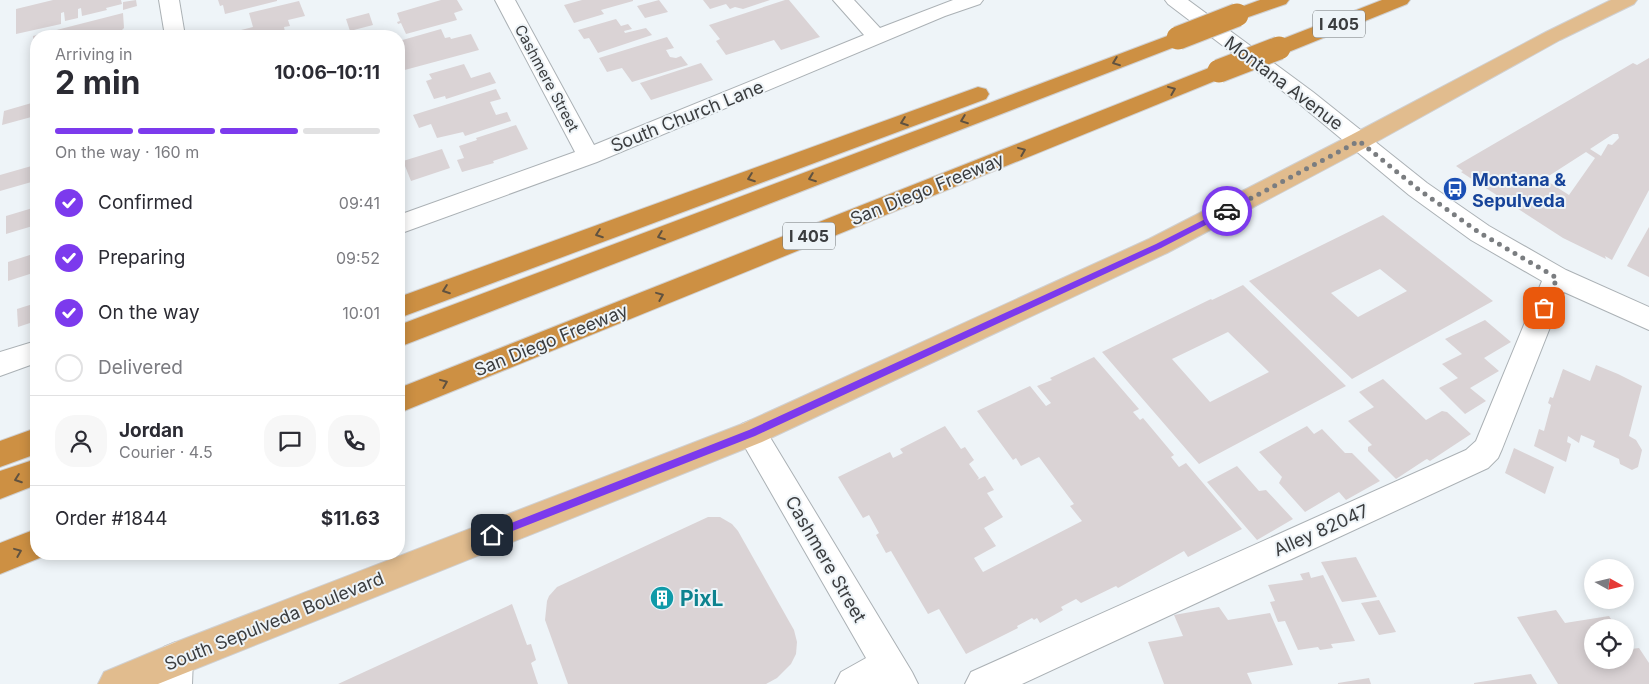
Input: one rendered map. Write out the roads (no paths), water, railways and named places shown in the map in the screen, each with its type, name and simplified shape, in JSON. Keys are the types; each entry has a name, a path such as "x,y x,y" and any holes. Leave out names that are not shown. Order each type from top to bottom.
{"highway":[{"path":"405,334 1170,32 1229,6 1279,0"},
{"name":"San Diego Freeway","path":"405,399 1400,0"},
{"path":"405,306 1170,32"},
{"path":"0,454 30,443"},
{"path":"0,485 30,474"},
{"path":"0,559 30,546"}],"main road":[{"name":"South Sepulveda Boulevard","path":"116,684 175,671 752,433 1158,246 1359,141 1553,36 1627,0"}],"street":[{"path":"169,0 174,30"},
{"name":"Cashmere Street","path":"505,0 589,156"},
{"path":"843,0 878,38"},
{"name":"South Church Lane","path":"405,223 589,156 938,12 973,0"},
{"name":"Montana Avenue","path":"1175,0 1305,97 1418,189 1480,233 1557,278 1649,319"},
{"name":"Alley 82047","path":"983,684 1478,459 1487,449 1557,278"},
{"path":"0,364 30,354"},
{"name":"Cashmere Street","path":"752,433 894,675"},
{"path":"852,684 894,675"}],"place":[{"name":"Montana & Sepulveda","path":"1455,189"},
{"name":"PixL","path":"662,598"}]}
